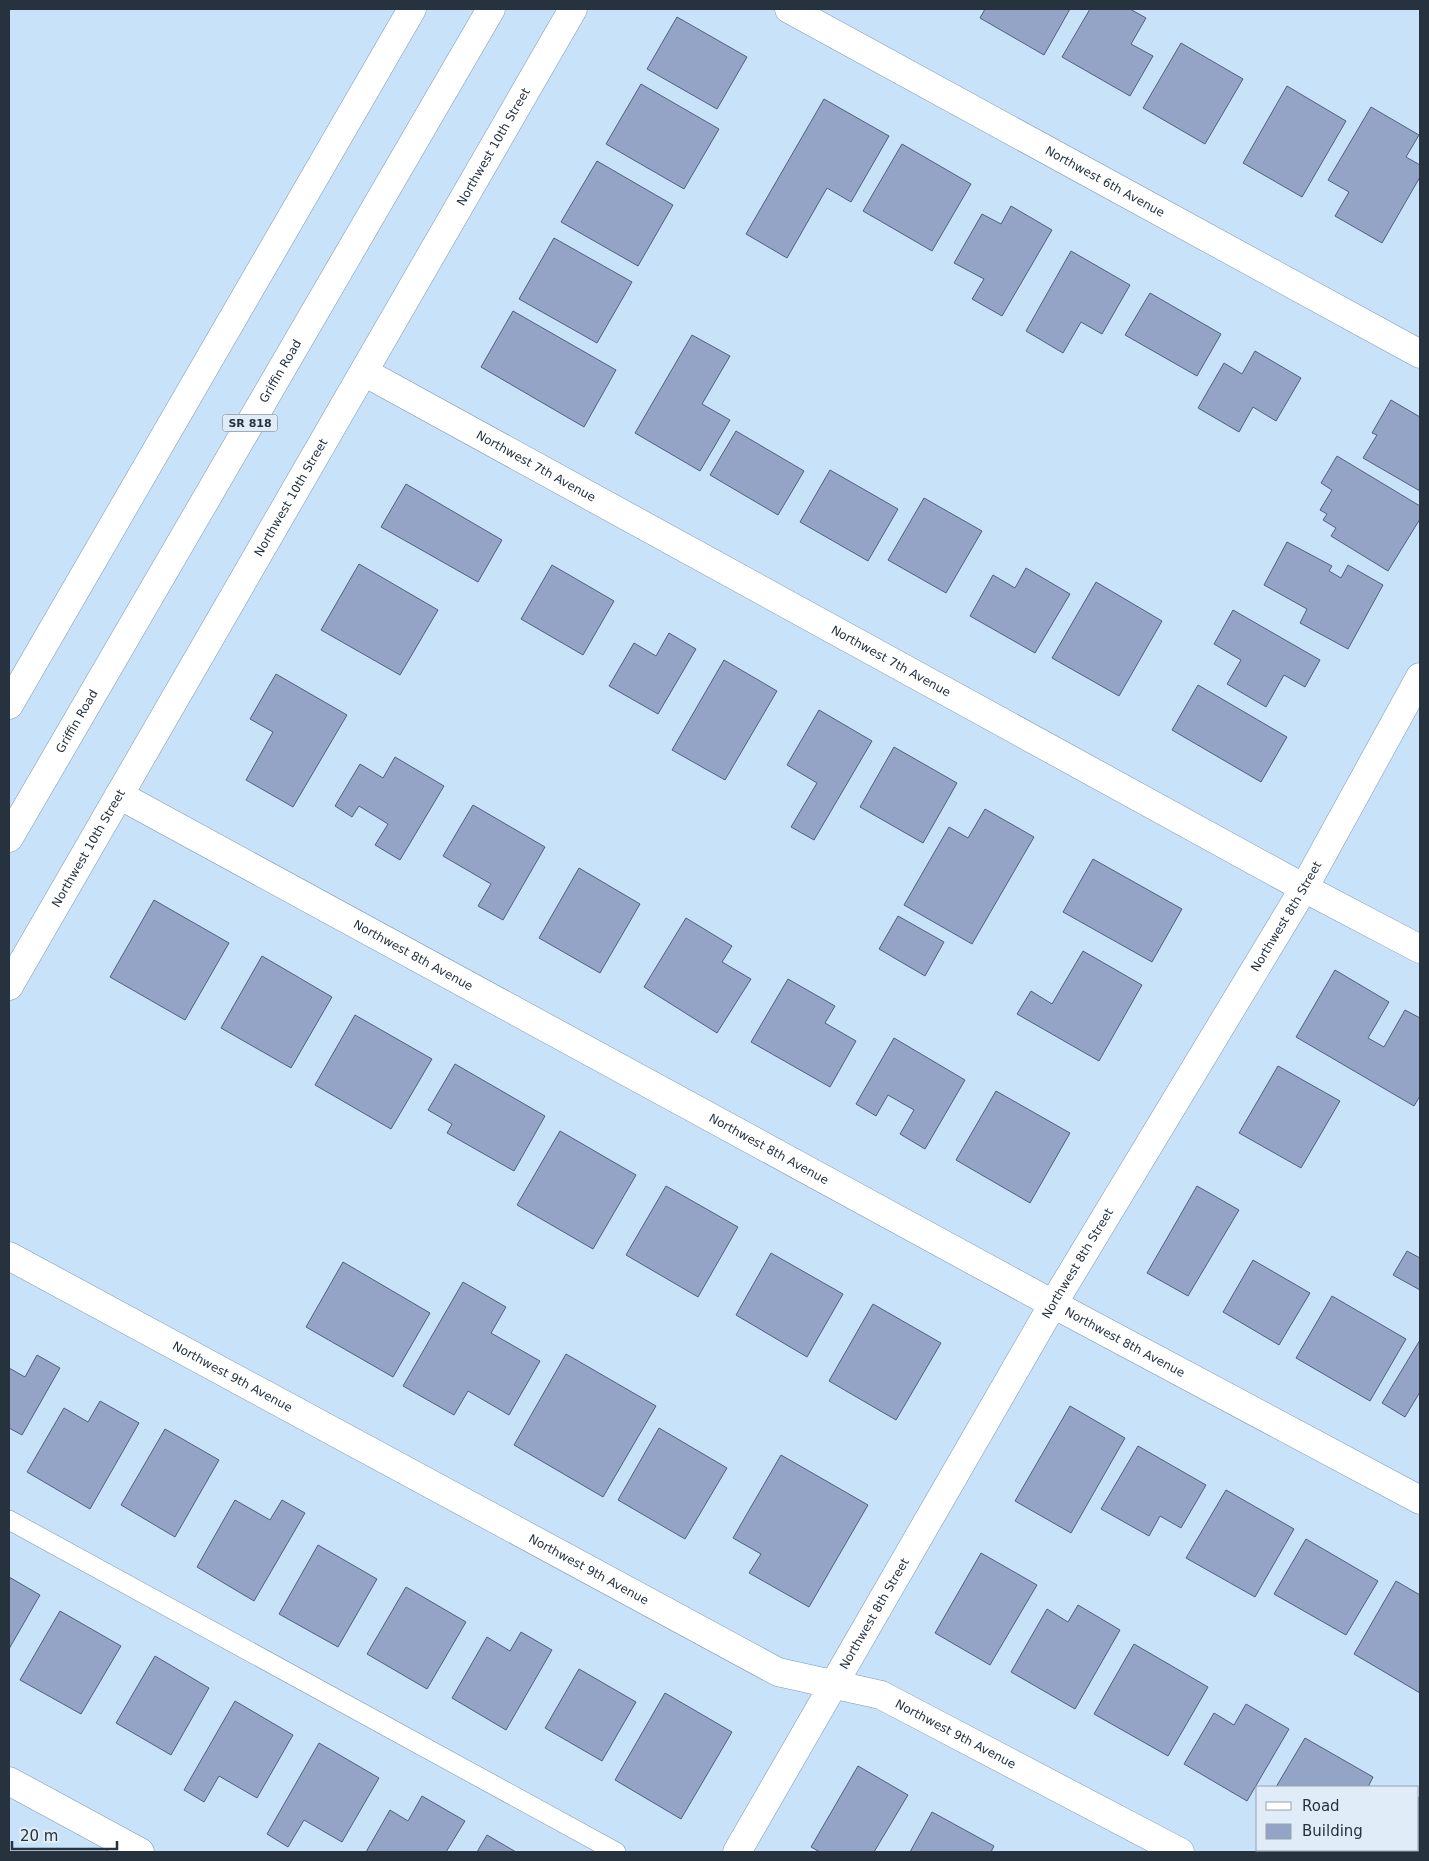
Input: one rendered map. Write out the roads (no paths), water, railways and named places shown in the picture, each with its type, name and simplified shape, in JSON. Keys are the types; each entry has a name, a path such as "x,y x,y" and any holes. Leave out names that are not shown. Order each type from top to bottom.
{"street":[{"path":"9,705 412,9"},
{"name":"Griffin Road","path":"9,838 491,9"},
{"name":"Northwest 10th Street","path":"9,986 573,9"},
{"name":"Northwest 6th Avenue","path":"789,9 1420,354"},
{"name":"Northwest 7th Avenue","path":"364,372 1304,888 1420,949"},
{"name":"Northwest 8th Street","path":"737,1852 1053,1304 1304,888 1420,677"},
{"name":"Northwest 8th Avenue","path":"119,795 1053,1304 1420,1500"},
{"name":"Northwest 9th Avenue","path":"9,1256 778,1672 881,1695 1180,1852"},
{"path":"9,1781 140,1852"}],"lane":[{"path":"9,1520 616,1852"}]}
